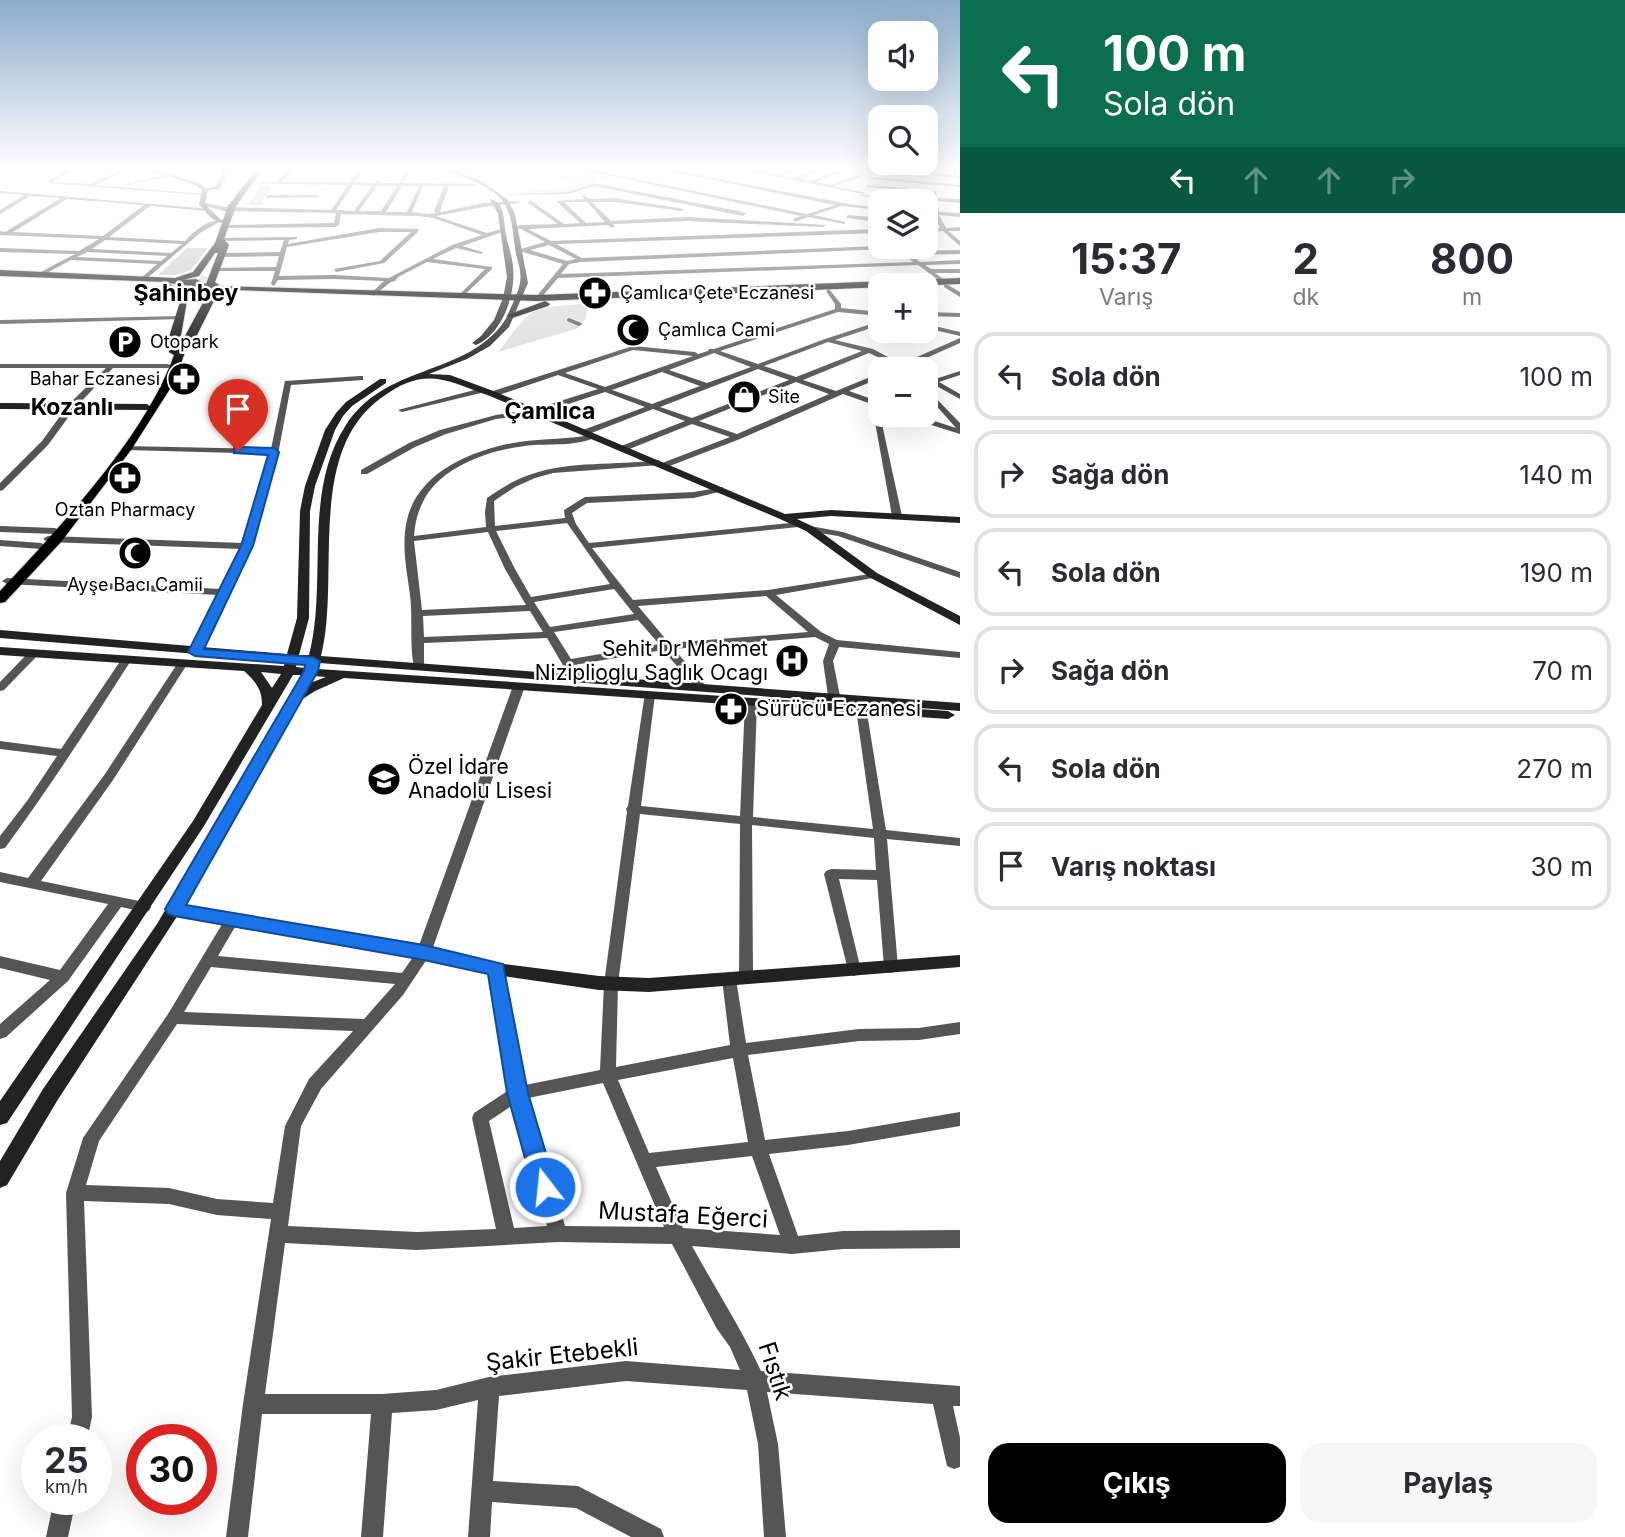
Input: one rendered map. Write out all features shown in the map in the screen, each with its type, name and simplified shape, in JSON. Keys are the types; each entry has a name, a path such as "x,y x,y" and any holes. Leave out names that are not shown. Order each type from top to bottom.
{"main road":[{"path":"1,1114 199,823 292,664 303,618 305,511 310,486 330,430 349,404 386,380 482,340 492,329 510,284 509,258 504,238"},
{"path":"0,1179 50,1095 174,909 312,666 319,638 330,477 348,429 361,409 387,389 410,377 481,350 501,335 525,281 519,238"},
{"path":"0,598 8,584 127,449 164,390 203,293 201,275 221,240 225,246 210,283 220,289"},
{"path":"0,275 168,282 201,275"},
{"path":"0,275 143,279 168,282 203,293 220,289 462,295 503,301"},
{"path":"168,282 203,293 374,293 503,301 960,284"},
{"path":"168,282 184,295 186,305 173,337 178,350"},
{"path":"473,296 495,292 510,284"},
{"path":"938,285 945,284"},
{"path":"512,315 536,305 566,302 868,288"},
{"path":"518,299 566,302"},
{"path":"50,539 97,480 147,407 178,350"},
{"path":"440,365 447,377"},
{"path":"410,377 447,377 493,394 784,517 810,529 873,575 960,621"},
{"path":"0,406 147,407"},
{"path":"784,517 831,513 960,520"},
{"path":"0,634 264,657 292,664 519,686 960,716"},
{"path":"319,638 331,654 349,668"},
{"path":"264,657 285,651 299,643"},
{"path":"0,651 247,667 292,664"},
{"path":"247,667 264,681 270,694 268,705"},
{"path":"294,700 349,668 419,667 960,707"},
{"path":"174,909 424,953 496,969 611,984 649,985 960,961"}],"street":[{"path":"77,238 184,242"},
{"path":"143,279 173,255 189,238"},
{"path":"221,240 240,238"},
{"path":"272,290 286,238"},
{"path":"336,270 382,262 409,238"},
{"path":"374,293 428,260 475,238"},
{"path":"538,238 581,260"},
{"path":"580,238 597,258 615,296"},
{"path":"521,250 548,243 674,238"},
{"path":"39,275 103,239"},
{"path":"938,245 960,244"},
{"path":"454,246 480,253"},
{"path":"521,250 567,262 597,258 868,248"},
{"path":"0,250 173,255"},
{"path":"938,253 960,253"},
{"path":"221,255 282,254"},
{"path":"68,258 162,263"},
{"path":"913,259 960,295"},
{"path":"428,260 490,268 462,295"},
{"path":"555,276 960,261"},
{"path":"538,298 567,262"},
{"path":"215,270 278,269"},
{"path":"930,271 960,271"},
{"path":"276,278 334,276 393,280"},
{"path":"574,276 577,297"},
{"path":"829,290 838,303 838,310"},
{"path":"364,472 411,443 436,433 495,418 535,412 698,354 838,310 868,313"},
{"path":"938,314 960,315"},
{"path":"0,322 180,318"},
{"path":"569,320 579,324"},
{"path":"419,667 418,613 409,539 420,494 432,480 456,466 510,446 564,442 590,434 652,406 868,327"},
{"path":"938,329 960,334"},
{"path":"827,340 871,350 882,357"},
{"path":"924,357 960,340"},
{"path":"493,394 633,348 698,354"},
{"path":"711,350 868,401"},
{"path":"624,448 871,350"},
{"path":"0,366 168,366"},
{"path":"0,488 53,434 72,406 110,368"},
{"path":"660,369 707,386"},
{"path":"559,373 737,437"},
{"path":"938,381 960,373"},
{"path":"195,652 247,546 274,452 288,383 360,378"},
{"path":"575,677 491,530 488,512 490,500 526,478 572,466 632,467 661,464 737,437 868,380"},
{"path":"938,389 960,397"},
{"path":"402,410 482,390"},
{"path":"938,404 960,430"},
{"path":"938,424 960,430"},
{"path":"879,427 897,516"},
{"path":"127,449 274,452"},
{"path":"700,686 617,586 567,520 567,512 585,500 694,495 720,489"},
{"path":"409,539 567,520"},
{"path":"587,546 798,524"},
{"path":"0,529 50,539"},
{"path":"810,529 840,534 960,575"},
{"path":"0,542 50,539 247,546"},
{"path":"631,604 768,593 873,575"},
{"path":"8,584 225,592"},
{"path":"418,613 531,604 617,586"},
{"path":"768,593 817,634 835,643 960,655"},
{"path":"417,640 550,632 641,616"},
{"path":"568,663 667,646 817,634"},
{"path":"834,696 828,661 835,643"},
{"path":"0,688 34,653"},
{"path":"0,845 127,659"},
{"path":"32,883 109,778 183,663"},
{"path":"237,1537 253,1404 293,1126 315,1084 406,979 424,953 519,686"},
{"path":"608,1077 611,984 649,695"},
{"path":"747,978 746,822 751,702"},
{"path":"862,709 880,835 891,967"},
{"path":"0,745 65,753"},
{"path":"632,809 960,842"},
{"path":"854,970 831,874 883,876"},
{"path":"0,877 144,907"},
{"path":"0,1032 63,977 118,901"},
{"path":"80,1424 75,1193 91,1138 173,1018 232,920"},
{"path":"207,961 406,979"},
{"path":"0,962 63,977"},
{"path":"496,969 518,1093 558,1234"},
{"path":"729,979 738,1050 758,1148 792,1245"},
{"path":"173,1018 366,1025"},
{"path":"507,1235 480,1118 518,1093 738,1050 859,1035 919,1034 960,1028"},
{"name":"Fıstık","path":"608,1077 677,1236 724,1322 737,1340 755,1380 768,1444 775,1537"},
{"path":"643,1161 848,1138 960,1119"},
{"path":"75,1193 169,1196 217,1207 281,1212"},
{"name":"Mustafa Eğerci","path":"278,1234 417,1241 558,1234 677,1236 792,1245 843,1240 960,1239"},
{"name":"Şakir Etebekli","path":"253,1404 382,1404 436,1400 489,1387 626,1371 951,1395"},
{"path":"479,1537 489,1387"},
{"path":"951,1395 954,1459"},
{"path":"372,1537 382,1404"},
{"path":"482,1491 578,1497 653,1537"},
{"path":"57,1537 62,1515"}],"shaded area":[{"path":"588,305 586,318 579,328 498,352 532,313 550,307"}],"building":[{"path":"187,248 208,248 191,270 175,275 158,275"},
{"name":"Ayşe Bacı Camii","path":"127,548 149,548 142,560 120,559"}],"tunnel":[{"path":"198,298 205,276"}],"place":[{"name":"Çamlıca Çete Eczanesi","path":"595,293"},
{"name":"Çamlıca Cami","path":"633,330"},
{"name":"Otopark","path":"125,342"},
{"name":"Bahar Eczanesi","path":"184,379"},
{"name":"Site","path":"744,397"},
{"name":"Oztan Pharmacy","path":"125,478"},
{"name":"Ayşe Bacı Camii","path":"135,553"},
{"name":"Sehit Dr Mehmet Niziplioglu Saglık Ocagı","path":"792,661"},
{"name":"Sürücü Eczanesi","path":"731,709"},
{"name":"Özel İdare Anadolu Lisesi","path":"384,779"}],"district":[{"name":"Şahinbey","path":"186,293"},
{"name":"Kozanlı","path":"72,407"},
{"name":"Çamlıca","path":"550,411"}],"route":[{"path":"238,451 274,452 272,465 247,546 195,652 313,661 311,671 174,909 424,953 496,969 518,1093 545,1187"}]}
